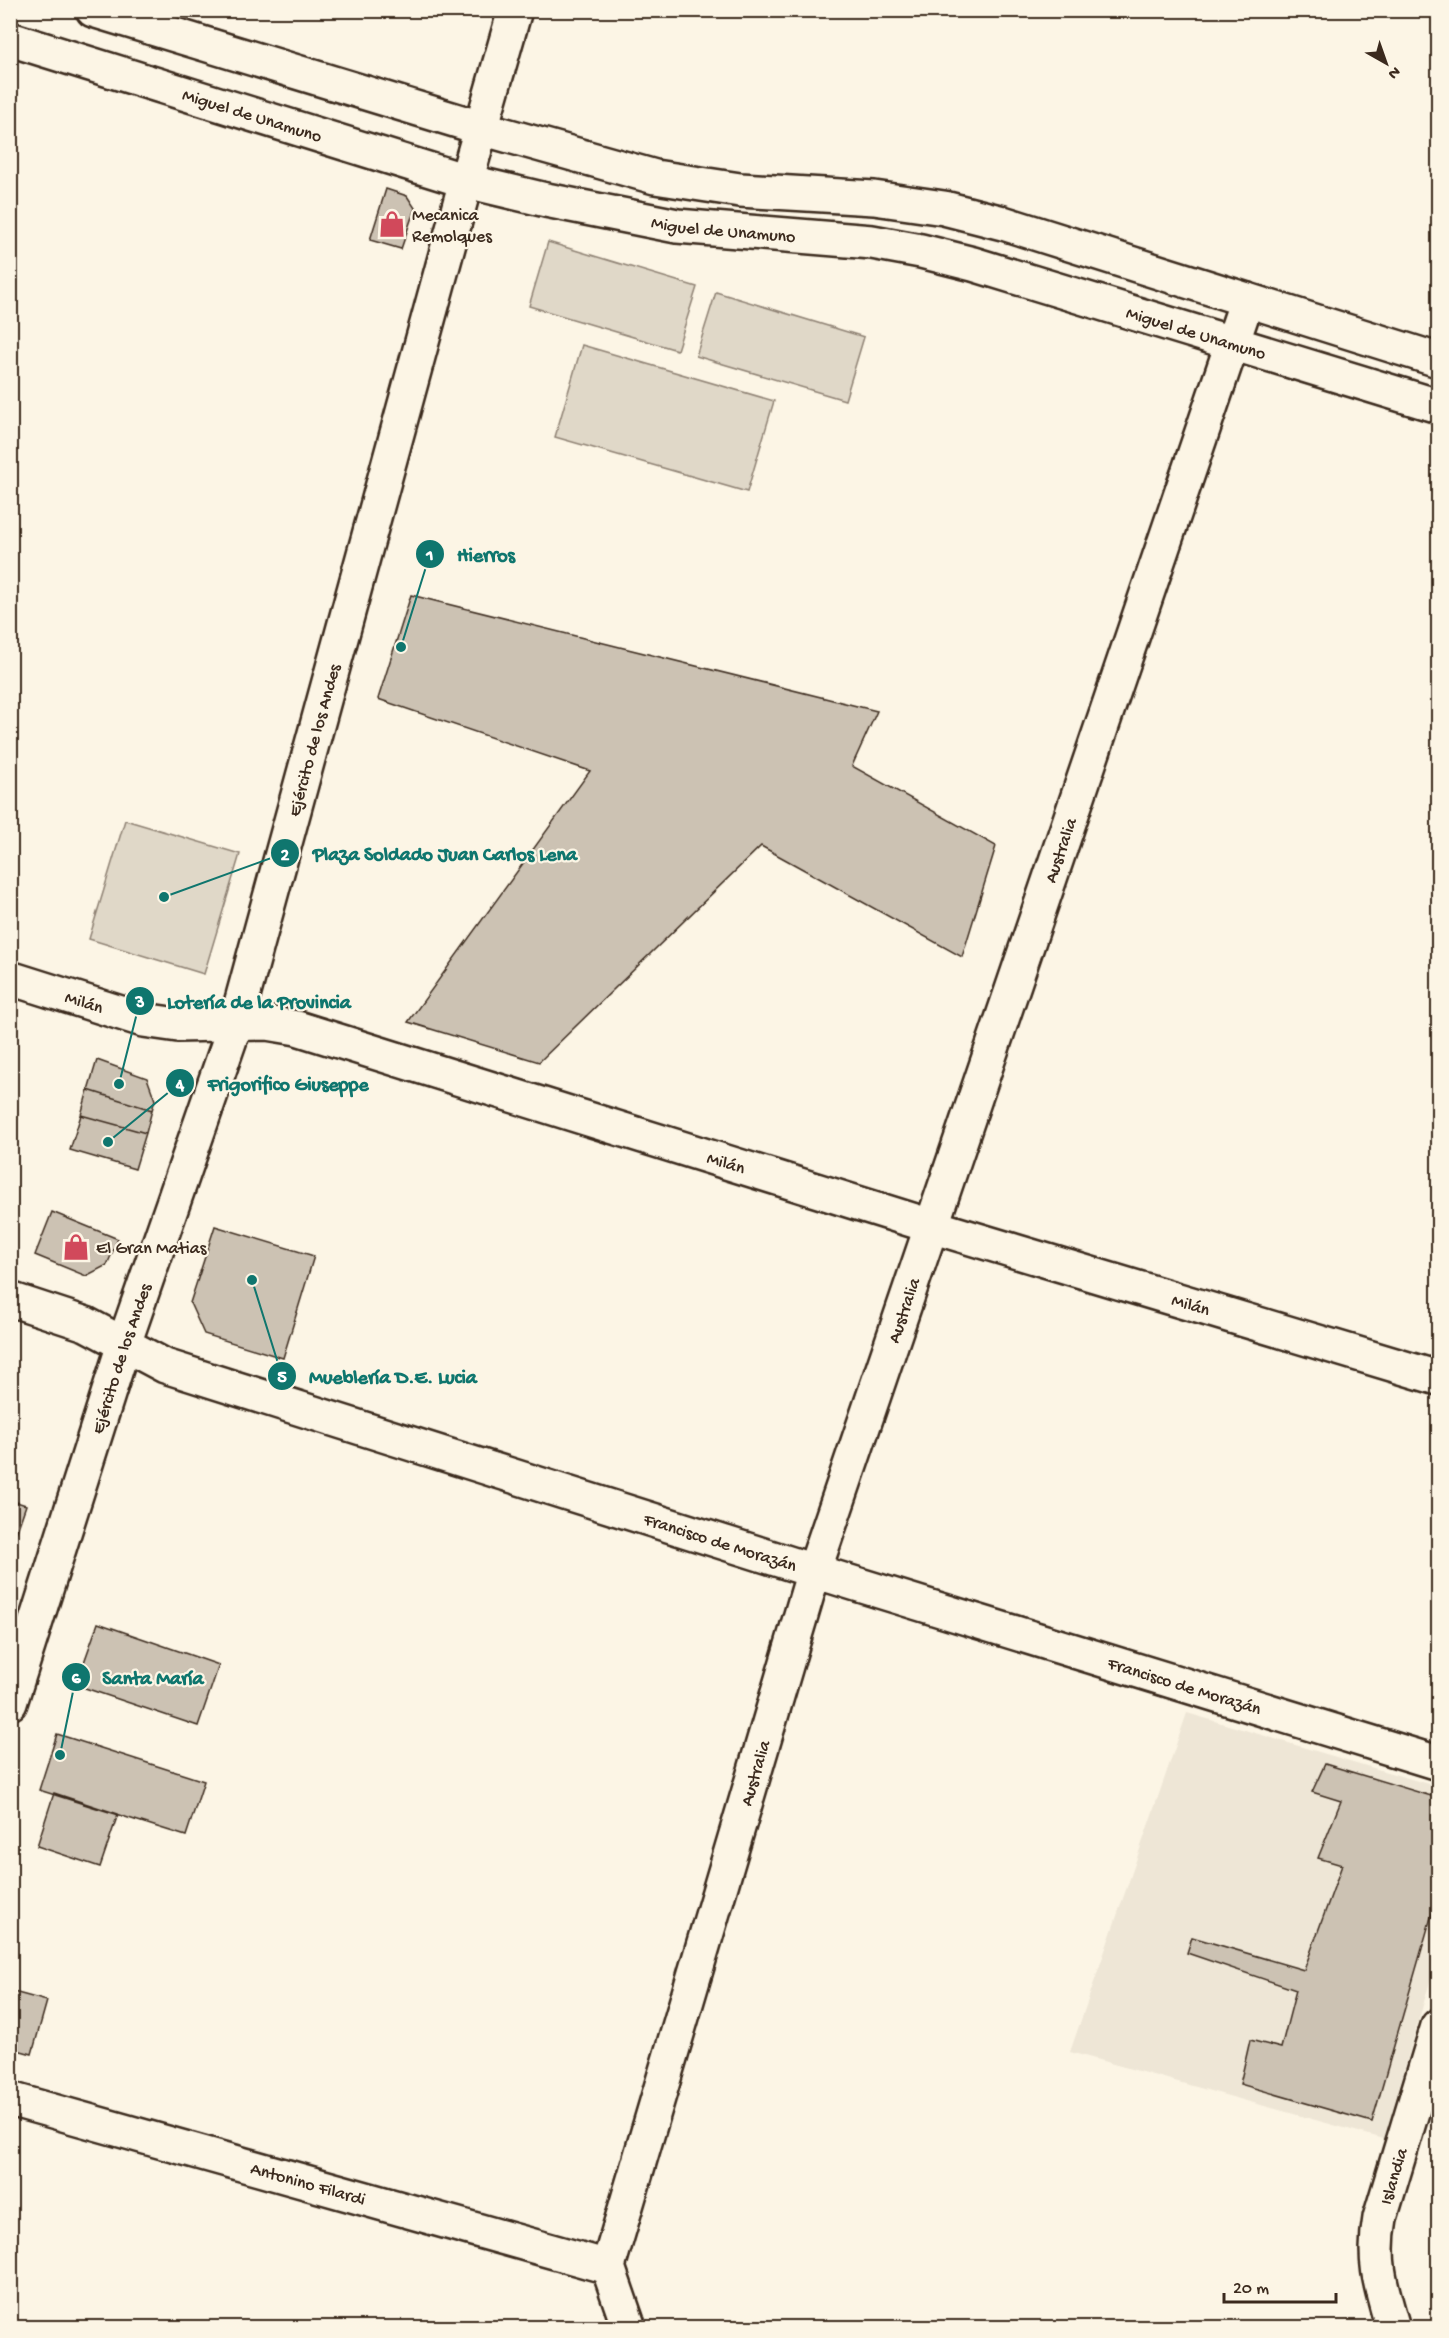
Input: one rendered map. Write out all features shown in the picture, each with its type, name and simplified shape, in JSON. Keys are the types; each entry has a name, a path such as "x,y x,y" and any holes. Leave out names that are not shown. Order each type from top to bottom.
{"street":[{"path":"93,10 481,128 656,177 740,190 874,198 944,208 1003,224 1438,360"},
{"name":"Ejército de los Andes","path":"10,1703 124,1344 236,1022 515,10"},
{"name":"Miguel de Unamuno","path":"10,39 466,181 614,215 677,226 873,242 921,251 984,267 1438,406"},
{"name":"Australia","path":"608,2267 814,1571 1247,300"},
{"name":"Milán","path":"10,978 143,1020 178,1025 267,1023 297,1028 931,1226 1438,1378"},
{"name":"Francisco de Morazán","path":"10,1299 86,1324 165,1366 814,1571 1438,1763"},
{"name":"Islandia","path":"1394,2328 1377,2275 1376,2239 1380,2218 1438,2026"},
{"name":"Antonino Filardi","path":"10,2099 608,2267"},
{"path":"608,2267 629,2328"}],"shaded area":[{"path":"548,242 697,287 677,350 529,306"},
{"path":"716,292 864,337 845,400 696,356"},
{"path":"582,345 774,401 747,492 555,437"},
{"path":"125,820 240,854 204,974 89,939"},
{"path":"1187,1713 1438,1787 1438,1954 1384,2139 1070,2052"}],"building":[{"name":"Mecanica Remolques","path":"386,189 407,196 415,208 401,249 370,240"},
{"path":"411,595 877,711 852,766 996,846 962,957 761,846 539,1062 408,1022 590,771 378,699"},
{"path":"97,1060 147,1078 155,1100 152,1110 88,1090"},
{"path":"88,1090 152,1110 146,1133 81,1115"},
{"path":"81,1115 146,1133 135,1169 70,1150"},
{"name":"El Gran Matias","path":"52,1212 118,1239 107,1265 86,1276 35,1255"},
{"path":"215,1226 314,1256 283,1358 204,1334 190,1303"},
{"path":"10,1500 26,1505 10,1551"},
{"path":"98,1623 219,1665 198,1726 76,1685"},
{"path":"57,1734 204,1781 186,1836 39,1790"},
{"path":"1325,1764 1438,1798 1438,1893 1372,2122 1240,2084 1250,2040 1281,2048 1296,1990 1187,1953 1192,1937 1304,1970 1342,1865 1318,1858 1341,1801 1312,1792"},
{"path":"54,1793 118,1814 100,1867 37,1846"},
{"path":"10,1991 47,2001 32,2054 10,2048"}],"place":[{"name":"Mecanica Remolques","path":"392,224"},
{"name":"Hierros","path":"401,647"},
{"name":"Plaza Soldado Juan Carlos Lena","path":"164,897"},
{"name":"Lotería de la Provincia","path":"119,1084"},
{"name":"Frigorifico Giuseppe","path":"108,1142"},
{"name":"El Gran Matias","path":"76,1247"},
{"name":"Mueblería D.E. Lucia","path":"252,1280"},
{"name":"Santa María","path":"60,1755"}]}
